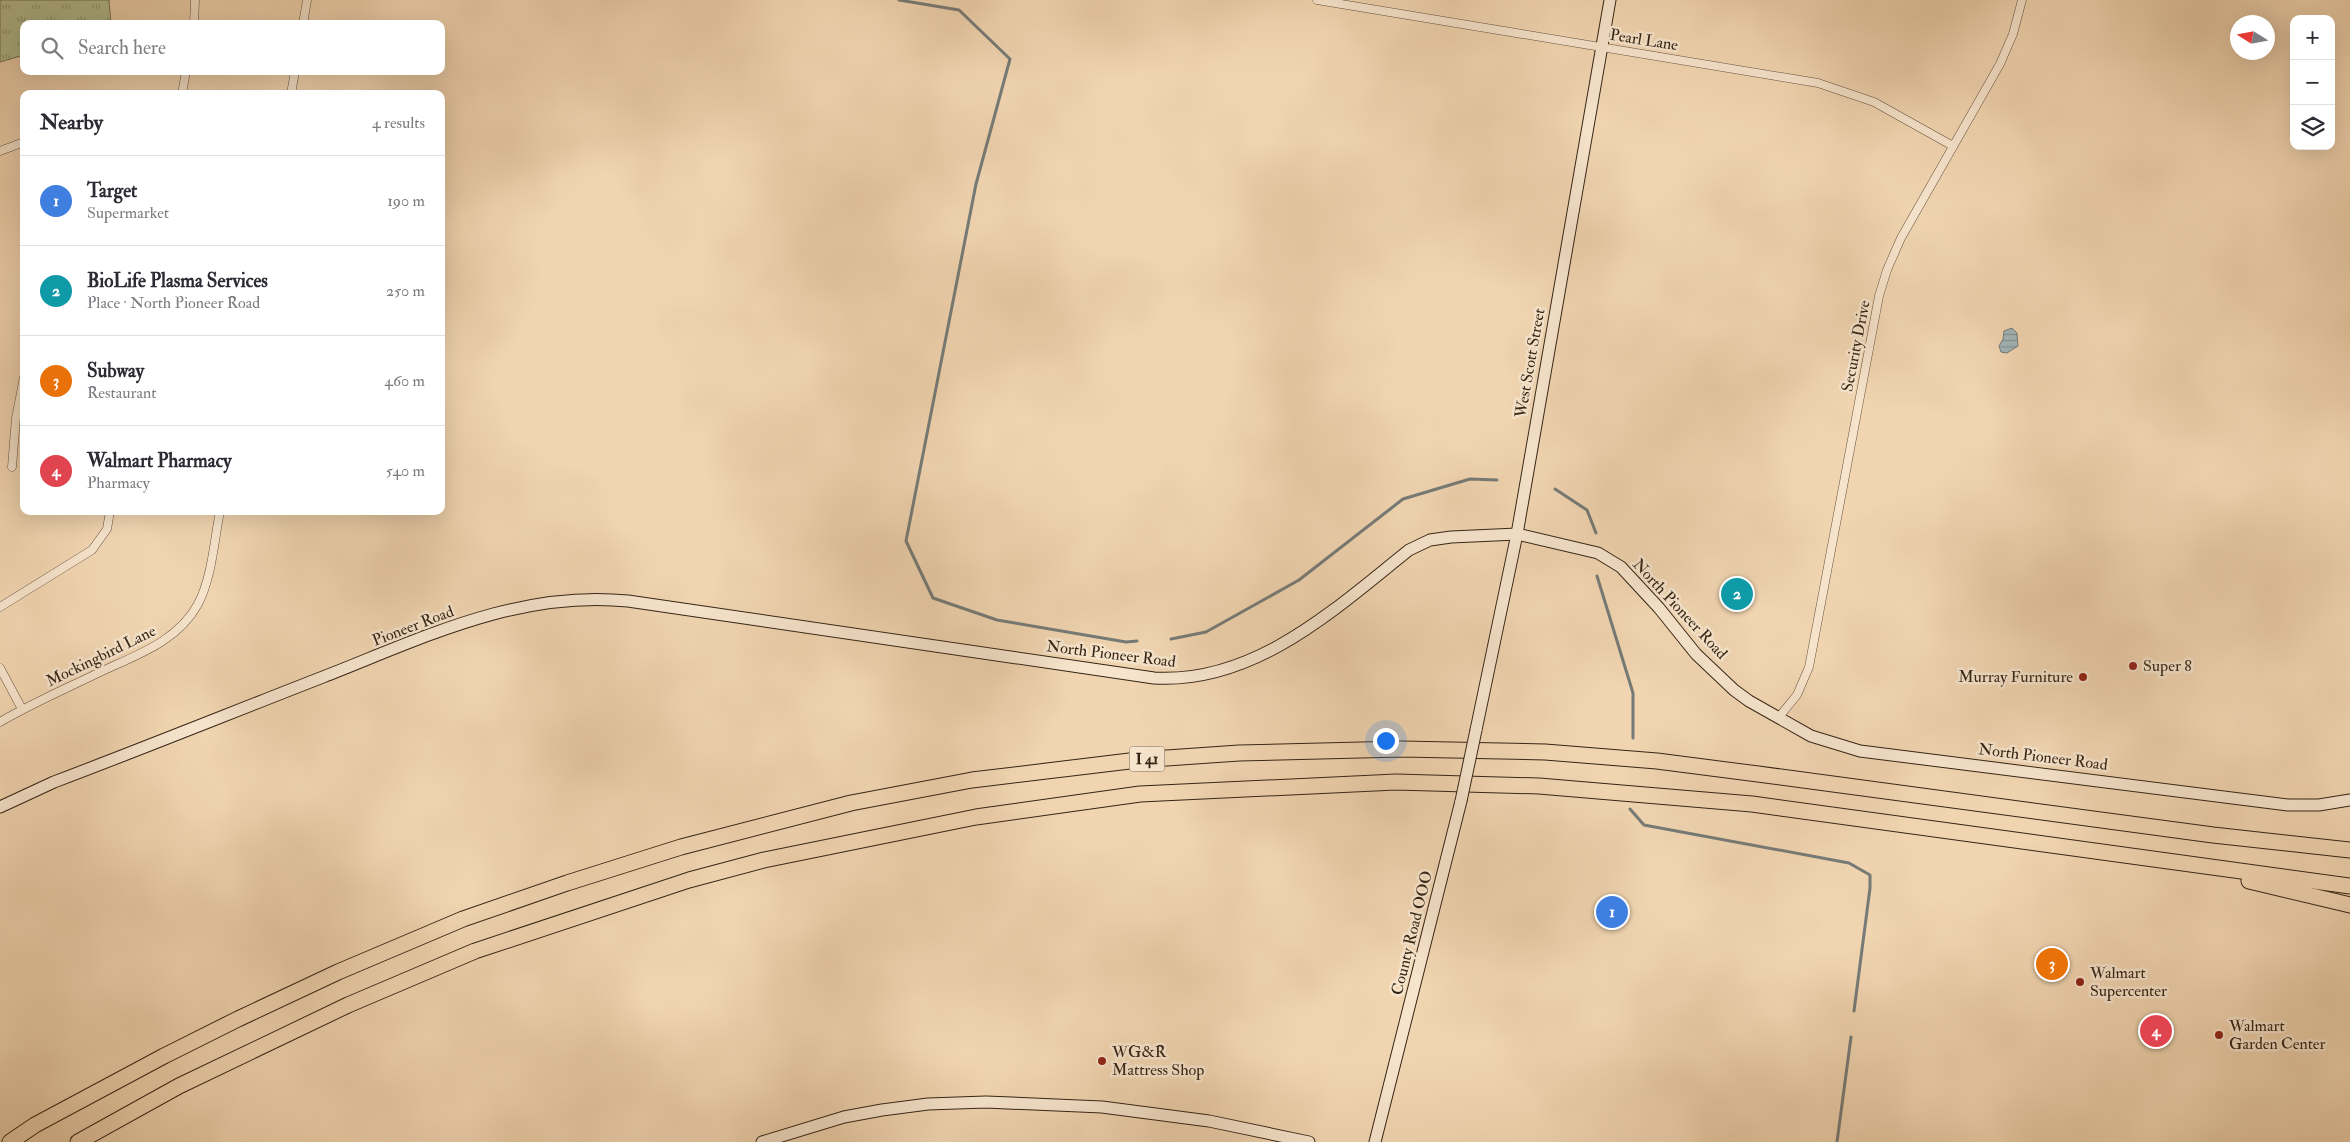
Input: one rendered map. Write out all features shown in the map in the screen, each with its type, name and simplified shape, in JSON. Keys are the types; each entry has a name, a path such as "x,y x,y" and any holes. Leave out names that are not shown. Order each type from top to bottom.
{"highway":[{"name":"I 41","path":"10,1142 95,1093 238,1019 338,972 463,919 567,883 682,847 851,803 972,780 1138,760 1239,752 1402,749 1544,752 1657,761 1805,779 2213,835 2350,850"},
{"name":"I 41","path":"78,1142 179,1086 348,1005 476,951 689,880 764,860 976,817 1140,794 1396,782 1539,786 1752,804 2350,886"},
{"path":"2213,835 2350,839"},
{"path":"2158,860 2350,905"}],"main road":[{"name":"West Scott Street","path":"1476,730 1517,534 1610,0"},
{"name":"North Pioneer Road","path":"860,636 1154,678 1196,677 1233,668 1294,638 1409,550 1430,540 1451,536 1517,534 1598,553 1621,567 1659,608 1696,654 1734,690 1811,736 1860,751 2300,806 2350,800"},
{"name":"Pioneer Road","path":"0,807 54,782 423,638 520,606 565,600 615,599 860,636"},
{"name":"County Road OOO","path":"1375,1142 1461,801 1476,730"},
{"path":"762,1142 844,1117 882,1110 928,1104 986,1102 1122,1110 1209,1121 1310,1142"}],"street":[{"path":"194,20 195,0"},
{"path":"304,20 307,0"},
{"name":"Pearl Lane","path":"1317,0 1805,80 1837,88 1882,106 1953,146"},
{"name":"Security Drive","path":"1779,717 1797,695 1809,667 1883,283 1901,238 2004,54 2013,34 2022,0"},
{"path":"183,90 185,75"},
{"path":"292,90 294,75"},
{"path":"0,152 20,144"},
{"path":"12,466 16,418 20,398"},
{"path":"0,607 89,553 103,536 109,515"},
{"name":"Mockingbird Lane","path":"0,722 22,709 157,645 182,626 195,608 206,584 219,515"},
{"path":"0,668 22,709"}],"green space":[{"path":"0,0 109,0 111,20 20,20 20,56 0,62"}],"shaded area":[{"path":"2012,328 2017,333 2018,346 2007,353 2001,352 1999,346 2003,339 2004,331"}],"waterway":[{"path":"899,0 959,10 1010,59 976,184 906,541 933,598 997,620 1126,642 1137,641"},
{"path":"1171,639 1206,632 1299,580 1403,499 1470,479 1497,480"},
{"path":"1555,489 1587,510 1596,533"},
{"path":"1597,576 1633,693 1633,738"},
{"path":"1630,809 1644,825 1849,863 1870,875 1870,888 1854,1011"},
{"path":"1837,1142 1851,1037"}],"place":[{"name":"BioLife Plasma Services","path":"1737,594"},
{"name":"Super 8","path":"2133,666"},
{"name":"Murray Furniture","path":"2083,677"},
{"name":"Target","path":"1612,912"},
{"name":"Subway","path":"2052,964"},
{"name":"Walmart Supercenter","path":"2080,982"},
{"name":"Walmart Pharmacy","path":"2156,1031"},
{"name":"Walmart Garden Center","path":"2219,1035"},
{"name":"WG&R Mattress Shop","path":"1102,1061"}]}
